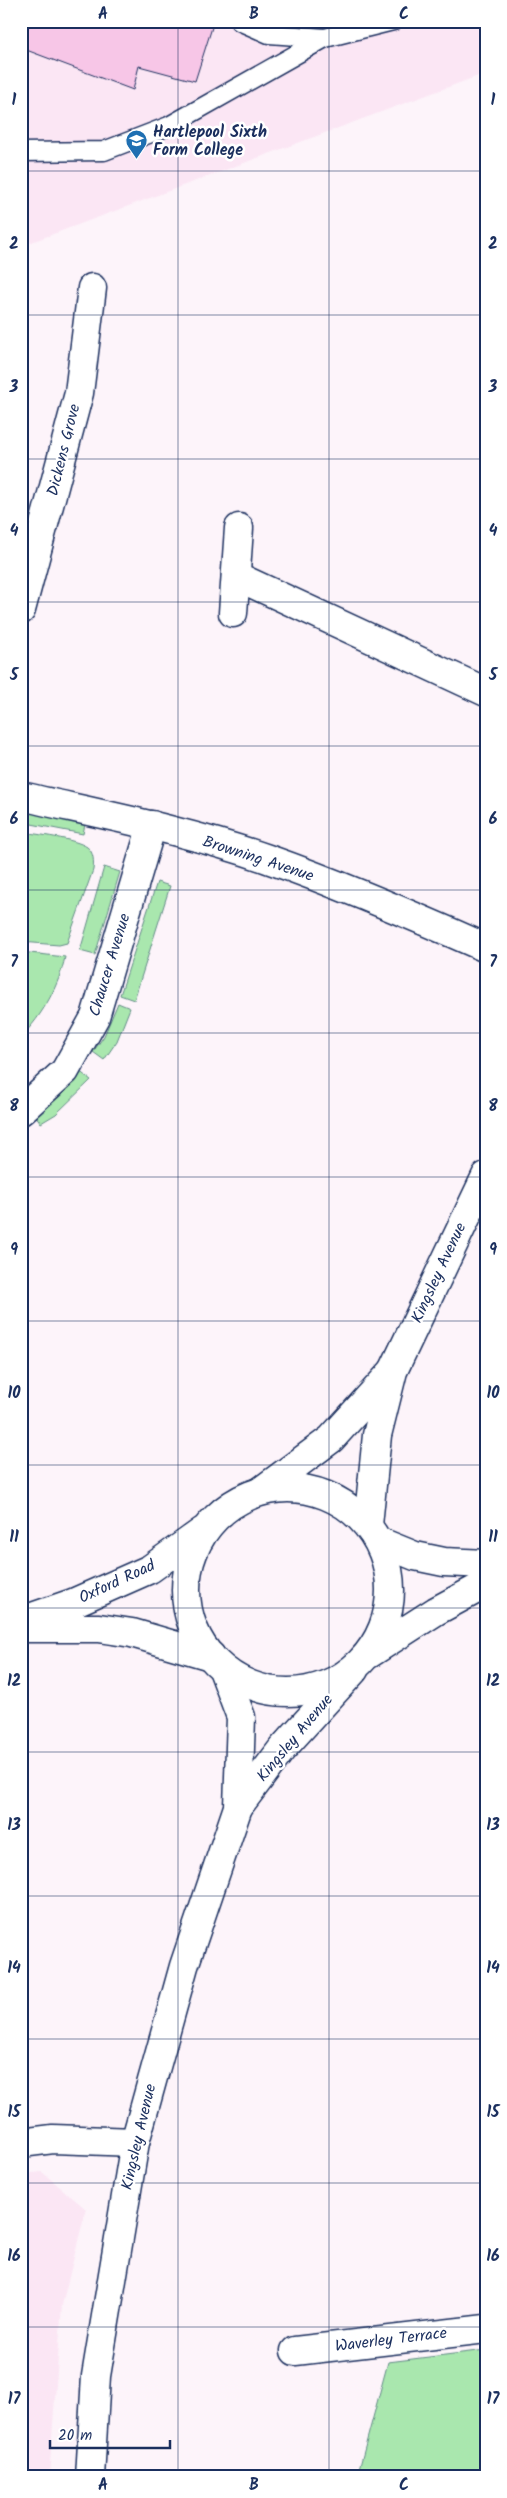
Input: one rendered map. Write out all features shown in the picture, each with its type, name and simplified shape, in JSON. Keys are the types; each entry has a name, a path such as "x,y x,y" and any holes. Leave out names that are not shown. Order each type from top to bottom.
{"street":[{"name":"Dickens Grove","path":"21,610 79,392 92,288"},
{"path":"233,613 239,528"},
{"path":"236,576 486,692"},
{"name":"Browning Avenue","path":"21,796 152,825 267,859 396,908 486,948"},
{"name":"Chaucer Avenue","path":"21,1111 65,1071 95,1017 152,825"},
{"name":"Kingsley Avenue","path":"373,1533 377,1435 393,1371 486,1176"},
{"name":"Kingsley Avenue","path":"261,1491 331,1439 393,1371"},
{"path":"217,1664 196,1638 185,1604 184,1583 193,1548 214,1518 228,1505 261,1491 309,1489 342,1502 373,1533 386,1556 390,1609 377,1643 360,1663"},
{"name":"Oxford Road","path":"21,1620 73,1603 150,1569 206,1529"},
{"path":"373,1533 414,1556 444,1562 486,1564"},
{"path":"360,1663 436,1611 486,1584"},
{"name":"Oxford Road","path":"21,1628 99,1628 132,1632 217,1664 256,1688 304,1692 338,1681 360,1663"},
{"name":"Kingsley Avenue","path":"238,1807 282,1748 360,1663"},
{"name":"Kingsley Avenue","path":"90,2477 96,2376 135,2142 184,1966 238,1807 241,1717 217,1664"},
{"path":"21,2143 53,2139 135,2142"},
{"name":"Waverley Terrace","path":"296,2351 486,2329"}],"lane":[{"path":"239,21 268,34 325,38"},
{"path":"21,152 104,151 113,148 169,126 325,38 393,21"}],"shaded area":[{"name":"Hartlepool Sixth Form College","path":"21,21 486,21 486,73 21,246"},
{"path":"42,2172 86,2209 62,2305 49,2477 21,2477 21,2174"}],"green space":[{"path":"21,804 86,819 83,834 21,822"},
{"path":"21,832 55,837 82,844 92,854 93,870 67,943 59,945 21,942"},
{"path":"104,867 120,872 95,955 80,951"},
{"path":"157,882 170,886 134,1000 120,995"},
{"path":"21,952 65,957 59,979 49,1000 36,1020 21,1037"},
{"path":"118,1003 130,1008 117,1041 104,1060 93,1052 104,1036"},
{"path":"79,1071 91,1080 56,1114 41,1123 35,1115"},
{"path":"486,2350 486,2477 357,2477 388,2362"}],"building":[{"path":"30,21 214,21 195,81 139,66 133,90 21,48"}],"place":[{"name":"Hartlepool Sixth Form College","path":"137,160"}]}
